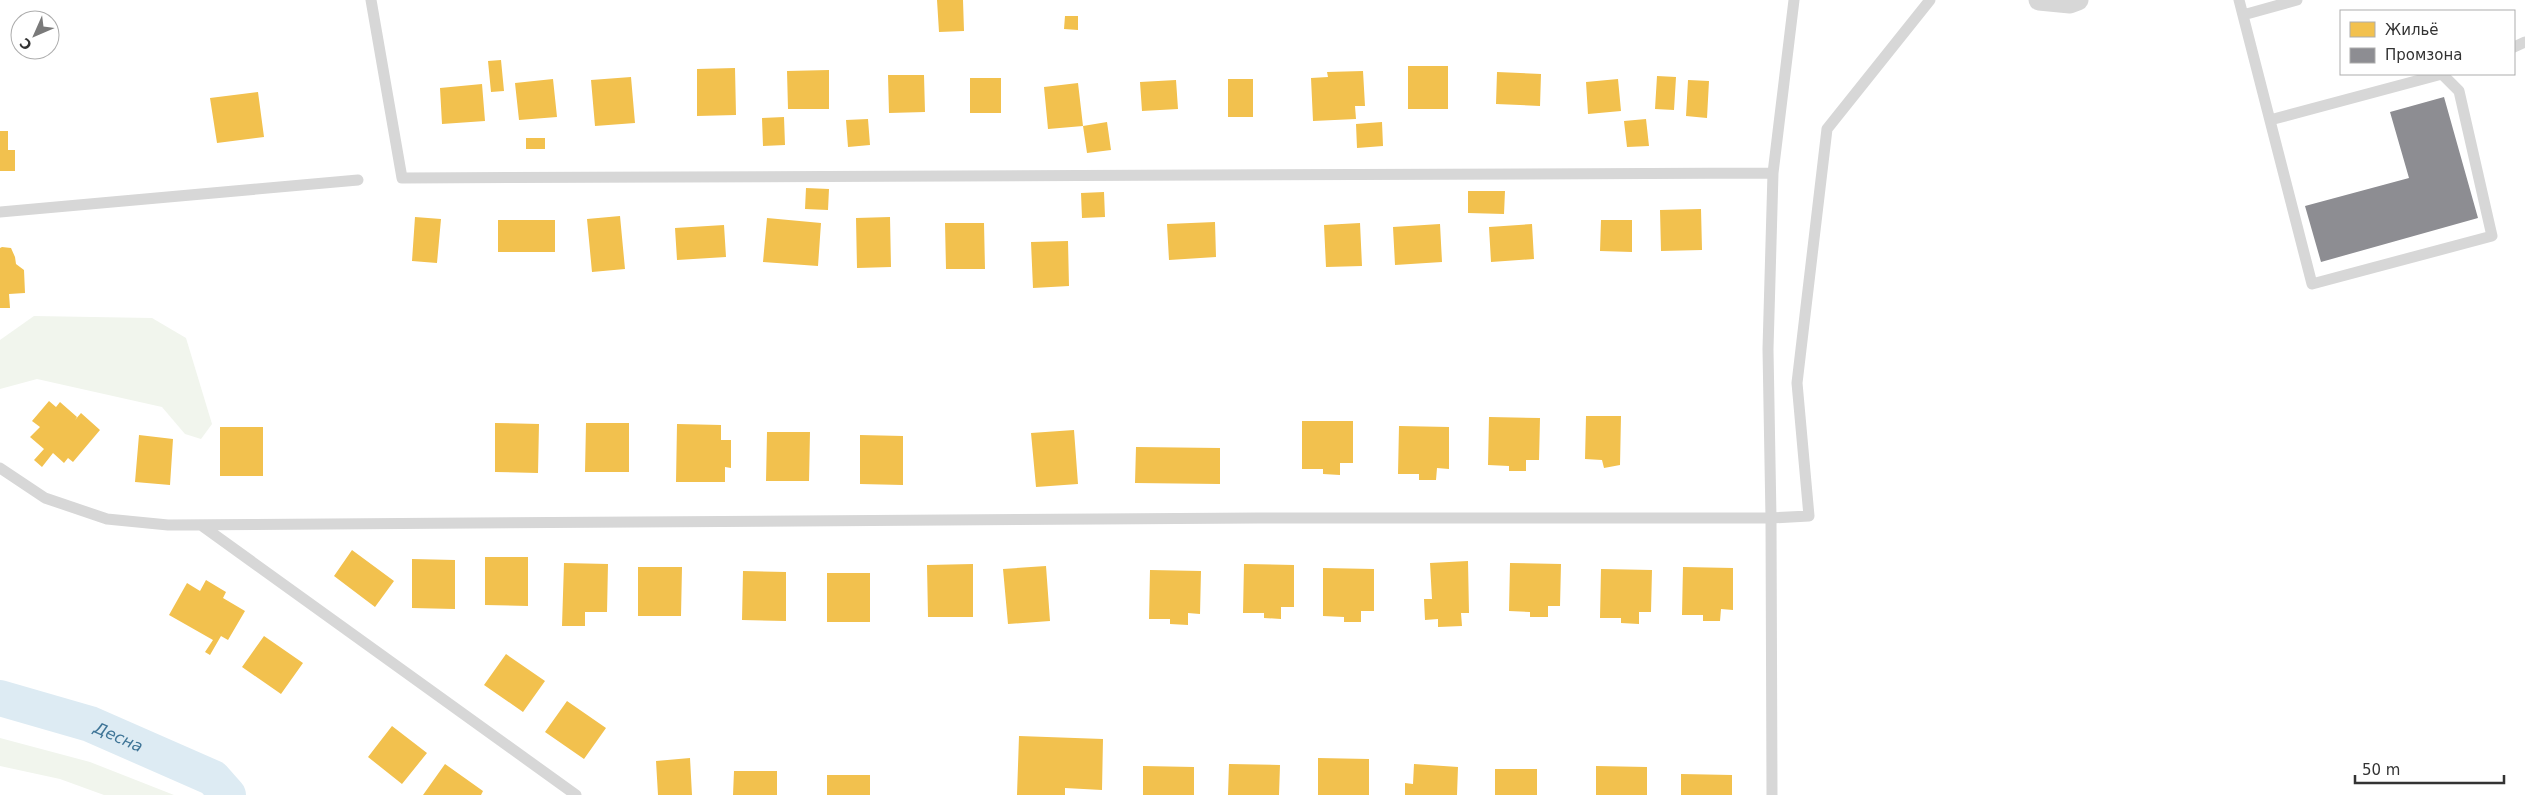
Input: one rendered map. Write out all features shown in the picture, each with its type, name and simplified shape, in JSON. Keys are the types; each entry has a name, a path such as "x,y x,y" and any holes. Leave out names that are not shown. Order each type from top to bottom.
{"street":[{"path":"2039,0 2070,3 2078,0"}],"lane":[{"path":"371,0 402,178 1773,173"},
{"path":"1772,795 1768,350 1773,173 1794,0"},
{"path":"0,468 45,498 107,519 168,525 1248,518 1771,518 1809,516 1797,383 1826,129 1930,0"},
{"path":"2238,0 2312,284 2492,236 2459,91 2443,75"},
{"path":"2242,16 2297,0"},
{"path":"2270,120 2438,75"},
{"path":"0,212 358,180"},
{"path":"200,525 576,795"}],"shaded area":[{"path":"34,316 152,318 186,338 212,424 201,439 185,434 162,407 37,379 0,389 0,340"},
{"path":"0,738 90,762 174,795 104,795 60,779 0,766"}],"building: Жильё":[{"path":"937,0 963,0 964,31 939,32"},
{"path":"1065,16 1078,16 1078,30 1064,29"},
{"path":"501,60 504,91 491,92 488,61"},
{"path":"1408,66 1448,66 1448,109 1408,109"},
{"path":"735,68 736,115 697,116 697,69"},
{"path":"829,70 829,109 788,109 787,71"},
{"path":"1363,71 1365,106 1355,106 1356,119 1313,121 1311,78 1328,77 1327,72"},
{"path":"1497,72 1541,74 1540,106 1496,104"},
{"path":"888,75 924,75 925,112 889,113"},
{"path":"1657,76 1676,77 1674,110 1655,109"},
{"path":"631,77 635,123 595,126 591,80"},
{"path":"970,78 1001,78 1001,113 970,113"},
{"path":"553,79 557,117 519,120 515,83"},
{"path":"1228,79 1253,79 1253,117 1228,117"},
{"path":"1618,79 1621,111 1588,114 1586,82"},
{"path":"1176,80 1178,109 1142,111 1140,82"},
{"path":"1688,80 1709,81 1707,118 1686,116"},
{"path":"1078,83 1083,126 1048,129 1044,87"},
{"path":"482,84 485,121 442,124 440,88"},
{"path":"258,92 264,137 217,143 210,98"},
{"path":"784,117 785,145 763,146 762,118"},
{"path":"868,119 870,145 848,147 846,120"},
{"path":"1646,119 1649,146 1627,147 1624,121"},
{"path":"1107,122 1111,150 1087,153 1083,126"},
{"path":"1382,122 1383,146 1357,148 1356,124"},
{"path":"0,131 8,131 8,150 15,150 15,171 0,171"},
{"path":"526,138 545,138 545,149 526,149"},
{"path":"806,188 829,189 828,210 805,209"},
{"path":"1468,191 1505,191 1504,214 1468,213"},
{"path":"1104,192 1105,217 1082,218 1081,193"},
{"path":"1701,209 1702,250 1661,251 1660,210"},
{"path":"620,216 625,269 592,272 587,219"},
{"path":"415,217 441,219 437,263 412,261"},
{"path":"890,217 891,267 857,268 856,218"},
{"path":"767,218 821,223 818,266 763,262"},
{"path":"498,220 555,220 555,252 498,252"},
{"path":"1601,220 1632,220 1632,252 1600,251"},
{"path":"1215,222 1216,257 1169,260 1167,224"},
{"path":"945,223 984,223 985,269 946,269"},
{"path":"1360,223 1362,266 1326,267 1324,225"},
{"path":"1440,224 1442,262 1395,265 1393,227"},
{"path":"1532,224 1534,259 1491,262 1489,227"},
{"path":"724,225 726,257 677,260 675,228"},
{"path":"1068,241 1069,286 1033,288 1031,242"},
{"path":"0,248 11,248 16,264 24,270 25,293 9,294 10,308 0,308"},
{"path":"49,401 56,407 60,402 77,417 75,420 81,413 100,430 73,462 68,458 64,463 53,453 42,467 34,460 44,449 30,437 40,427 32,421"},
{"path":"1586,416 1621,416 1620,465 1604,468 1602,460 1585,459"},
{"path":"1489,417 1540,418 1539,460 1526,460 1526,471 1509,471 1509,466 1488,465"},
{"path":"1302,421 1353,421 1353,463 1340,463 1340,475 1323,474 1323,469 1302,469"},
{"path":"495,423 539,424 538,473 495,472"},
{"path":"586,423 629,423 629,472 585,472"},
{"path":"677,424 721,425 721,440 731,440 731,468 725,467 725,482 676,482"},
{"path":"1399,426 1449,427 1449,469 1437,468 1436,480 1419,480 1419,474 1398,474"},
{"path":"220,427 263,427 263,476 220,476"},
{"path":"1074,430 1078,484 1036,487 1031,433"},
{"path":"767,432 810,432 809,481 766,481"},
{"path":"139,435 173,439 170,485 135,482"},
{"path":"860,435 903,436 903,485 860,484"},
{"path":"1136,447 1220,448 1220,484 1135,483"},
{"path":"352,550 394,581 375,607 334,576"},
{"path":"485,557 528,557 528,606 485,605"},
{"path":"412,559 455,560 455,609 412,608"},
{"path":"1468,561 1469,613 1461,613 1462,626 1438,627 1438,619 1425,620 1424,599 1432,599 1430,563"},
{"path":"564,563 608,564 607,612 585,612 585,626 562,626"},
{"path":"1510,563 1561,564 1560,606 1548,606 1548,617 1530,617 1530,612 1509,611"},
{"path":"973,564 973,617 928,617 927,565"},
{"path":"1244,564 1294,565 1294,607 1281,607 1281,619 1264,618 1264,613 1243,613"},
{"path":"1046,566 1050,621 1008,624 1003,569"},
{"path":"638,567 682,567 681,616 638,616"},
{"path":"1683,567 1733,568 1733,610 1721,609 1720,621 1703,621 1703,615 1682,615"},
{"path":"1323,568 1374,569 1374,611 1361,611 1361,622 1344,622 1344,617 1323,616"},
{"path":"1601,569 1652,570 1651,612 1639,612 1639,624 1621,623 1621,618 1600,618"},
{"path":"1150,570 1201,571 1200,614 1188,613 1188,625 1170,624 1170,619 1149,619"},
{"path":"743,571 786,572 786,621 742,620"},
{"path":"827,573 870,573 870,622 827,622"},
{"path":"206,580 226,592 223,598 245,611 228,640 221,636 210,655 205,652 213,640 169,615 187,583 200,591"},
{"path":"264,636 303,663 281,694 242,667"},
{"path":"506,654 545,681 523,712 484,685"},
{"path":"567,701 606,728 584,759 545,732"},
{"path":"392,726 427,753 402,784 368,757"},
{"path":"1019,736 1103,739 1102,790 1065,788 1065,795 1017,795"},
{"path":"690,758 692,795 658,795 656,761"},
{"path":"1318,758 1369,759 1369,795 1318,795"},
{"path":"445,764 483,791 481,795 423,795"},
{"path":"1229,764 1280,765 1279,795 1228,795"},
{"path":"1414,764 1458,767 1457,795 1405,795 1405,783 1413,784"},
{"path":"1143,766 1194,767 1194,795 1143,795"},
{"path":"1596,766 1647,767 1647,795 1596,795"},
{"path":"1495,769 1537,769 1537,795 1495,795"},
{"path":"734,771 777,771 777,795 733,795"},
{"path":"1681,774 1732,775 1732,795 1681,795"},
{"path":"827,775 870,775 870,795 827,795"}],"building: Промзона":[{"path":"2444,97 2478,218 2321,262 2305,206 2409,178 2390,112"}],"waterway":[{"name":"Десна","path":"0,698 90,724 213,778 228,795"}]}
